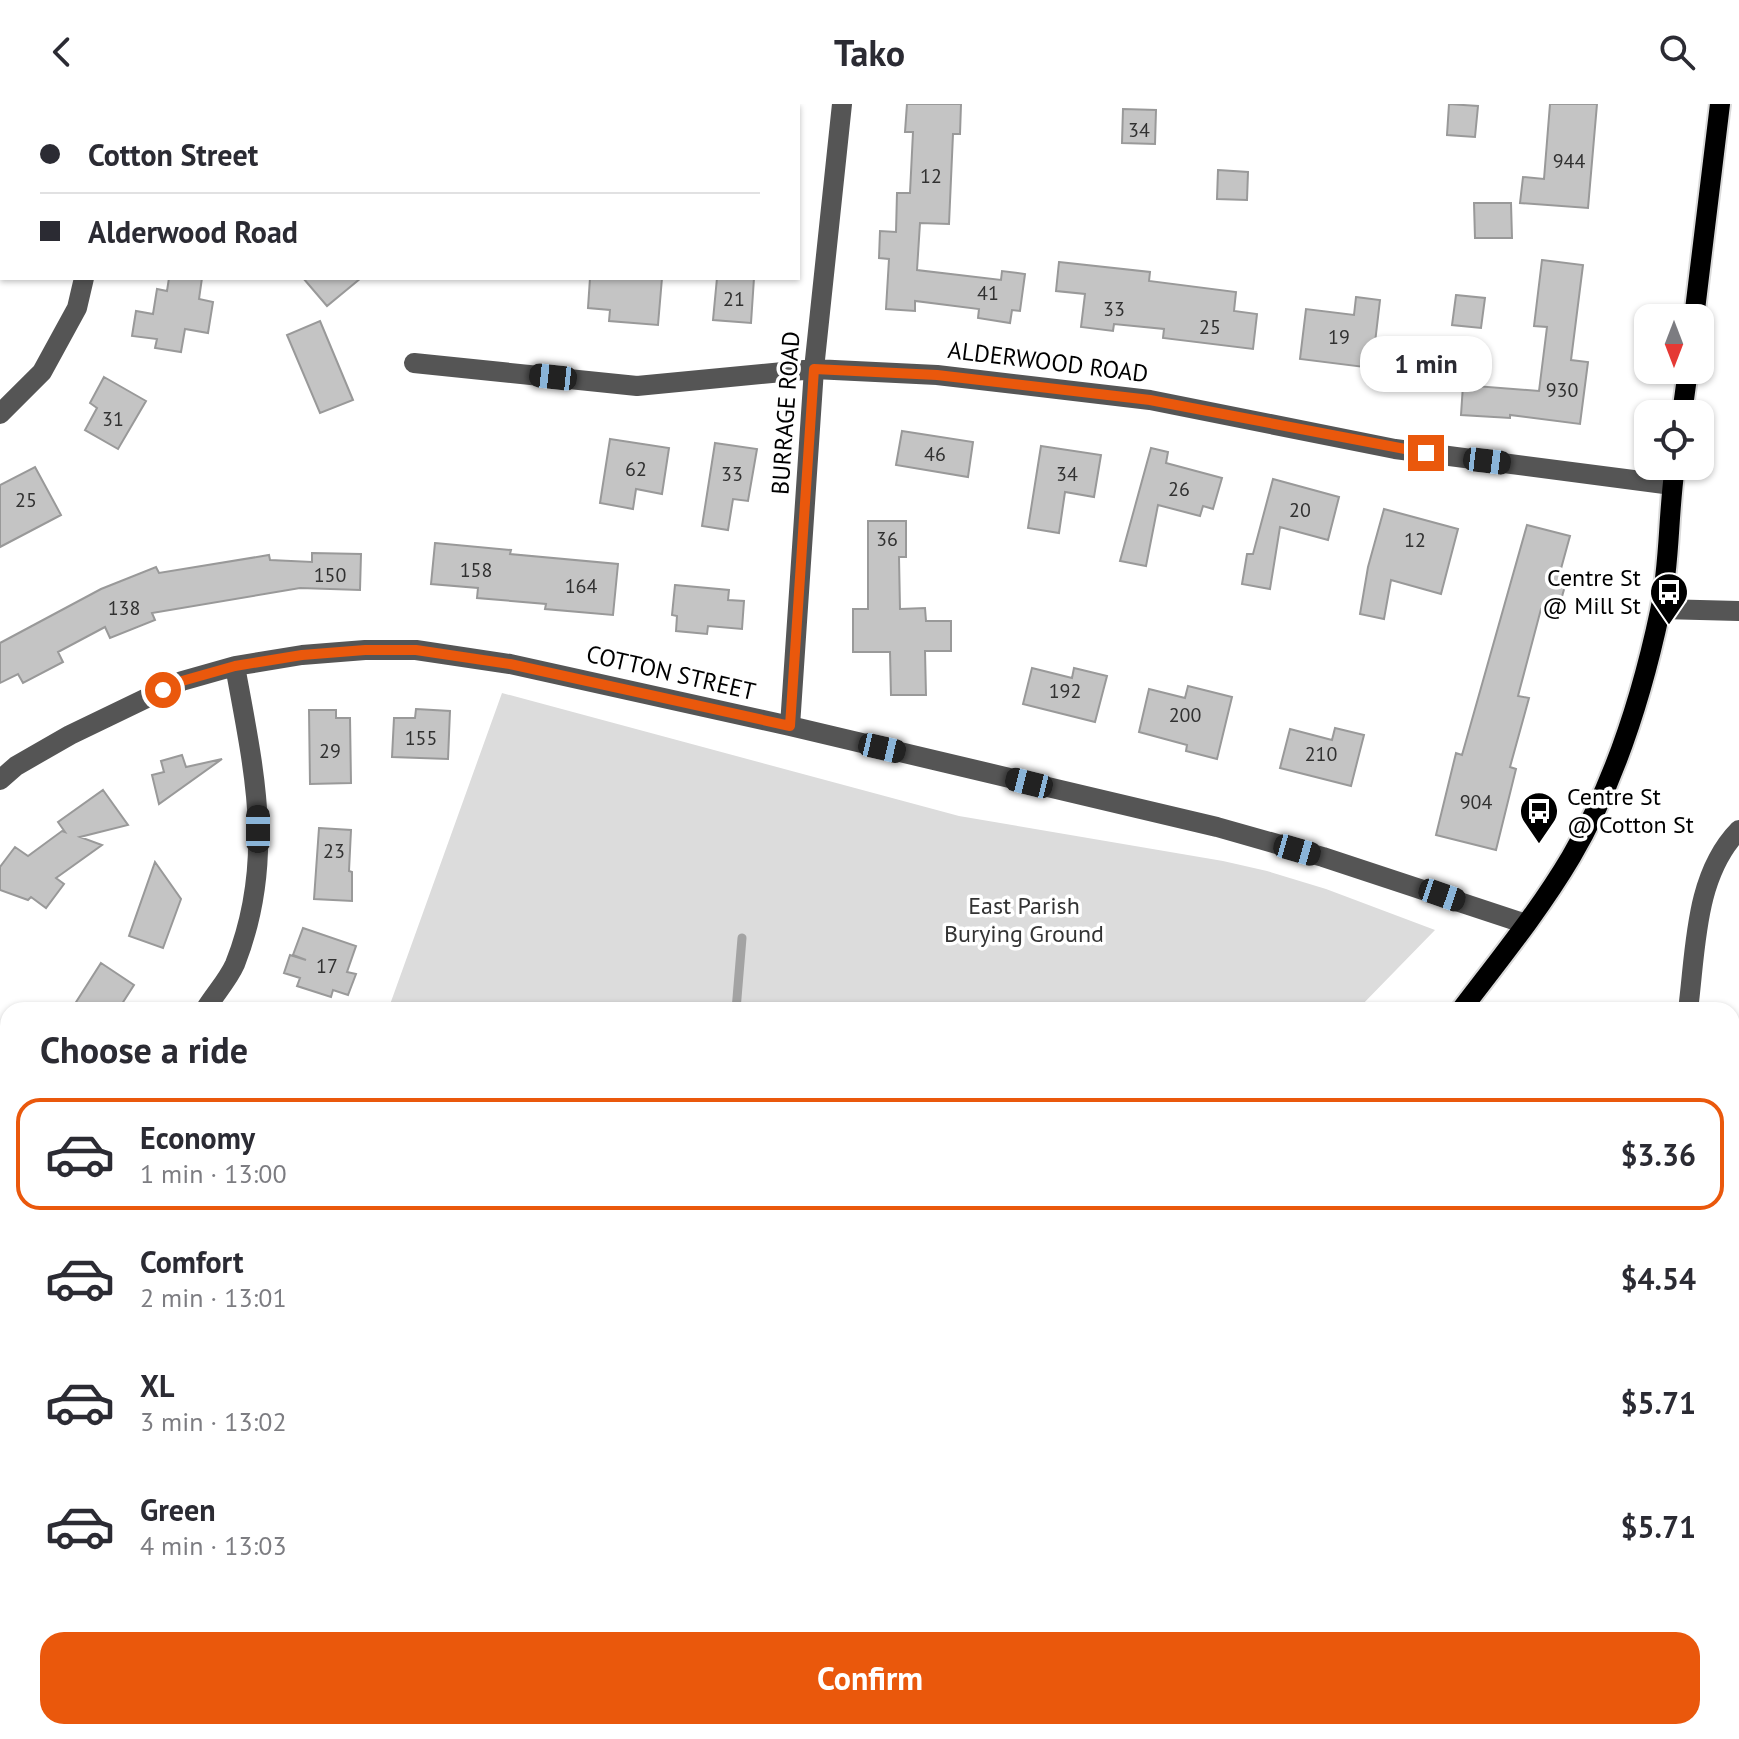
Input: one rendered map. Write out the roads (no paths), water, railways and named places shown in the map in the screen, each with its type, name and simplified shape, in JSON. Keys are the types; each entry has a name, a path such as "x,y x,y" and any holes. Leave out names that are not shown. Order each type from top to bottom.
{"main road":[{"path":"1696,304 1720,104"},
{"path":"1467,1002 1526,924 1571,856 1606,787 1634,714 1661,609 1674,480"}],"street":[{"name":"BURRAGE ROAD","path":"790,726 814,369 842,104"},
{"path":"0,414 42,372 77,308 84,280"},
{"name":"ALDERWOOD ROAD","path":"414,363 637,386 814,369 937,375 1150,400 1395,449 1634,471"},
{"path":"1661,609 1739,611"},
{"name":"COTTON STREET","path":"0,780 8,760 70,735 182,681 235,666 302,655 416,650 510,664 790,726 1217,827 1323,857 1526,924"},
{"path":"210,1002 234,967 252,911 258,859 258,799 235,666"},
{"path":"1689,1002 1700,912 1714,865 1739,830"}],"waterway":[{"path":"737,1002 742,938"}],"place":[{"name":"Centre St @ Mill St","path":"1669,626"},
{"name":"Centre St @ Cotton St","path":"1539,845"}],"park label":[{"name":"East Parish Burying Ground","path":"1024,920"}]}
